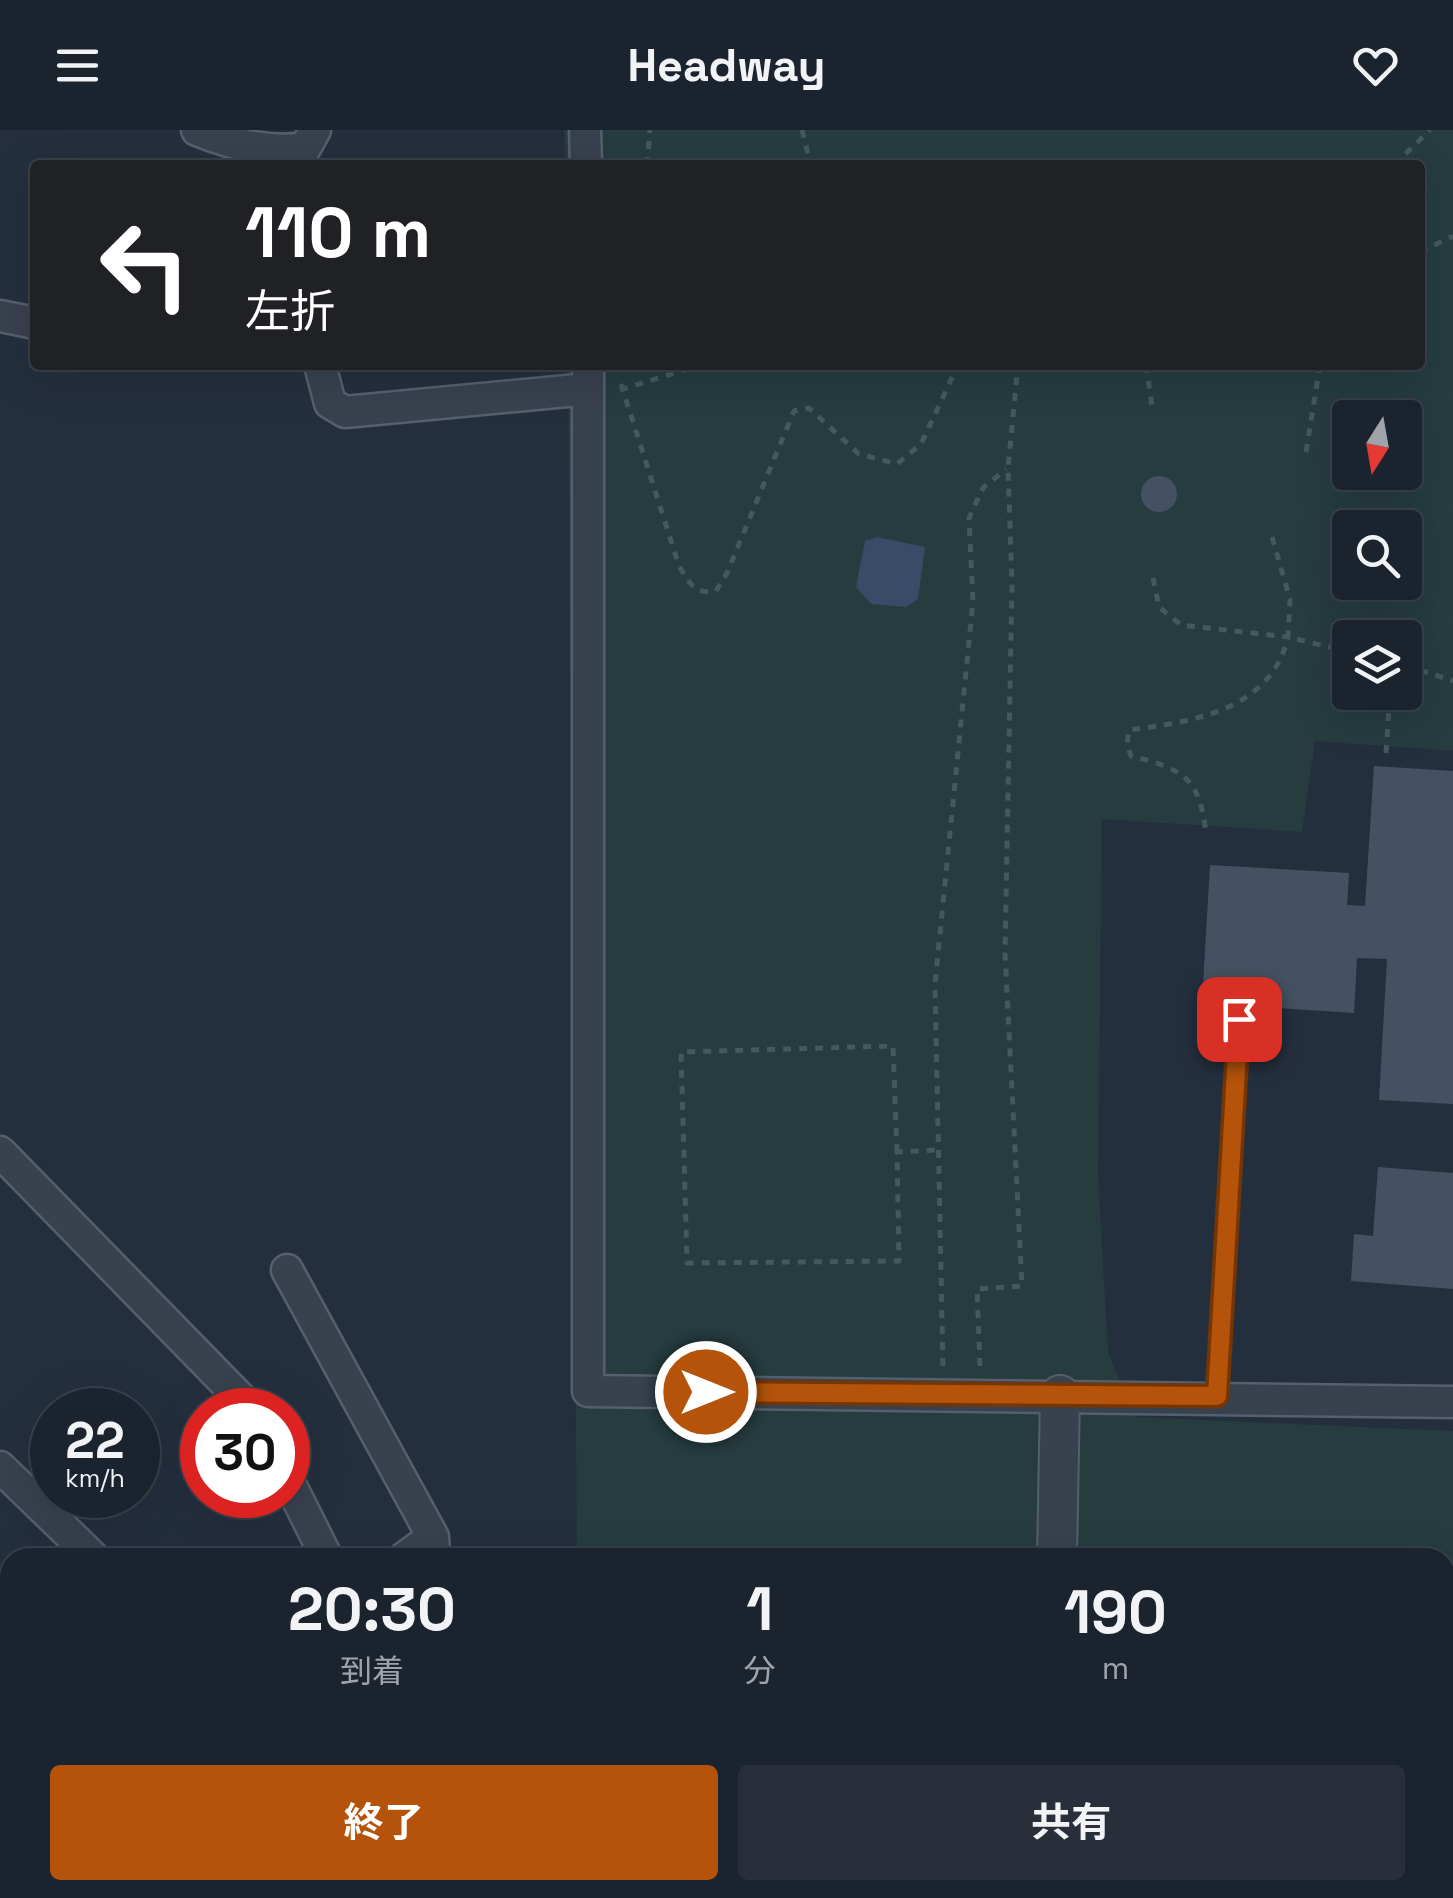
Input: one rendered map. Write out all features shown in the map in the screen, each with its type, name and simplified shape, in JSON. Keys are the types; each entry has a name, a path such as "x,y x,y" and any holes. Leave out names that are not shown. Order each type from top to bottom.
{"street":[{"path":"197,130 224,141 291,150 305,148 315,130"},
{"path":"586,130 586,160"},
{"path":"0,316 30,321"},
{"path":"321,370 330,403 345,412 593,383 588,1391 1453,1402"},
{"path":"0,1152 231,1388"},
{"path":"287,1270 434,1547"},
{"path":"1057,1548 1060,1395"},
{"path":"0,1467 84,1548"},
{"path":"307,1518 322,1548"}],"lane":[{"path":"1217,1396 1239,1019"}],"path":[{"path":"647,160 650,130"},
{"path":"802,130 808,160"},
{"path":"1399,160 1430,130"},
{"path":"1425,250 1453,236"},
{"path":"593,383 622,390 684,370"},
{"path":"622,390 679,566 690,587 704,594 716,591 728,573 794,412 809,408 859,454 898,464 922,444 956,370"},
{"path":"981,1394 977,1288 1022,1286 1005,953 1012,585 1008,468 1018,370"},
{"path":"1147,370 1153,412"},
{"path":"1306,452 1319,370"},
{"path":"944,1394 934,984 973,600 968,518 983,488 1008,468"},
{"path":"1206,834 1202,796 1175,766 1131,756 1126,744 1129,730 1210,716 1254,694 1283,660 1290,599 1272,536"},
{"path":"1153,578 1159,607 1182,625 1288,637 1332,648"},
{"path":"1422,671 1453,681"},
{"path":"1386,752 1389,710"},
{"path":"893,1046 897,1152 899,1261 687,1263 681,1052 893,1046"},
{"path":"897,1152 938,1150"}],"green space":[{"path":"564,130 1453,130 1453,751 1315,741 1302,832 1102,819 1098,1174 1108,1353 1136,1417 1453,1431 1453,1548 577,1548 568,370 1425,370 1425,160 565,160"}],"water":[{"path":"877,537 925,547 918,599 906,607 871,604 856,587 865,541"}],"building":[{"path":"1159,476 1172,481 1177,494 1172,507 1159,512 1146,507 1141,494 1146,481"},
{"path":"1374,766 1453,771 1453,1104 1379,1100 1387,959 1357,958 1354,1013 1202,1003 1210,865 1349,873 1347,905 1365,906"},
{"path":"1378,1167 1453,1173 1453,1289 1351,1281 1354,1234 1373,1236"}],"route":[{"path":"706,1392 1217,1396 1239,1019"}]}
